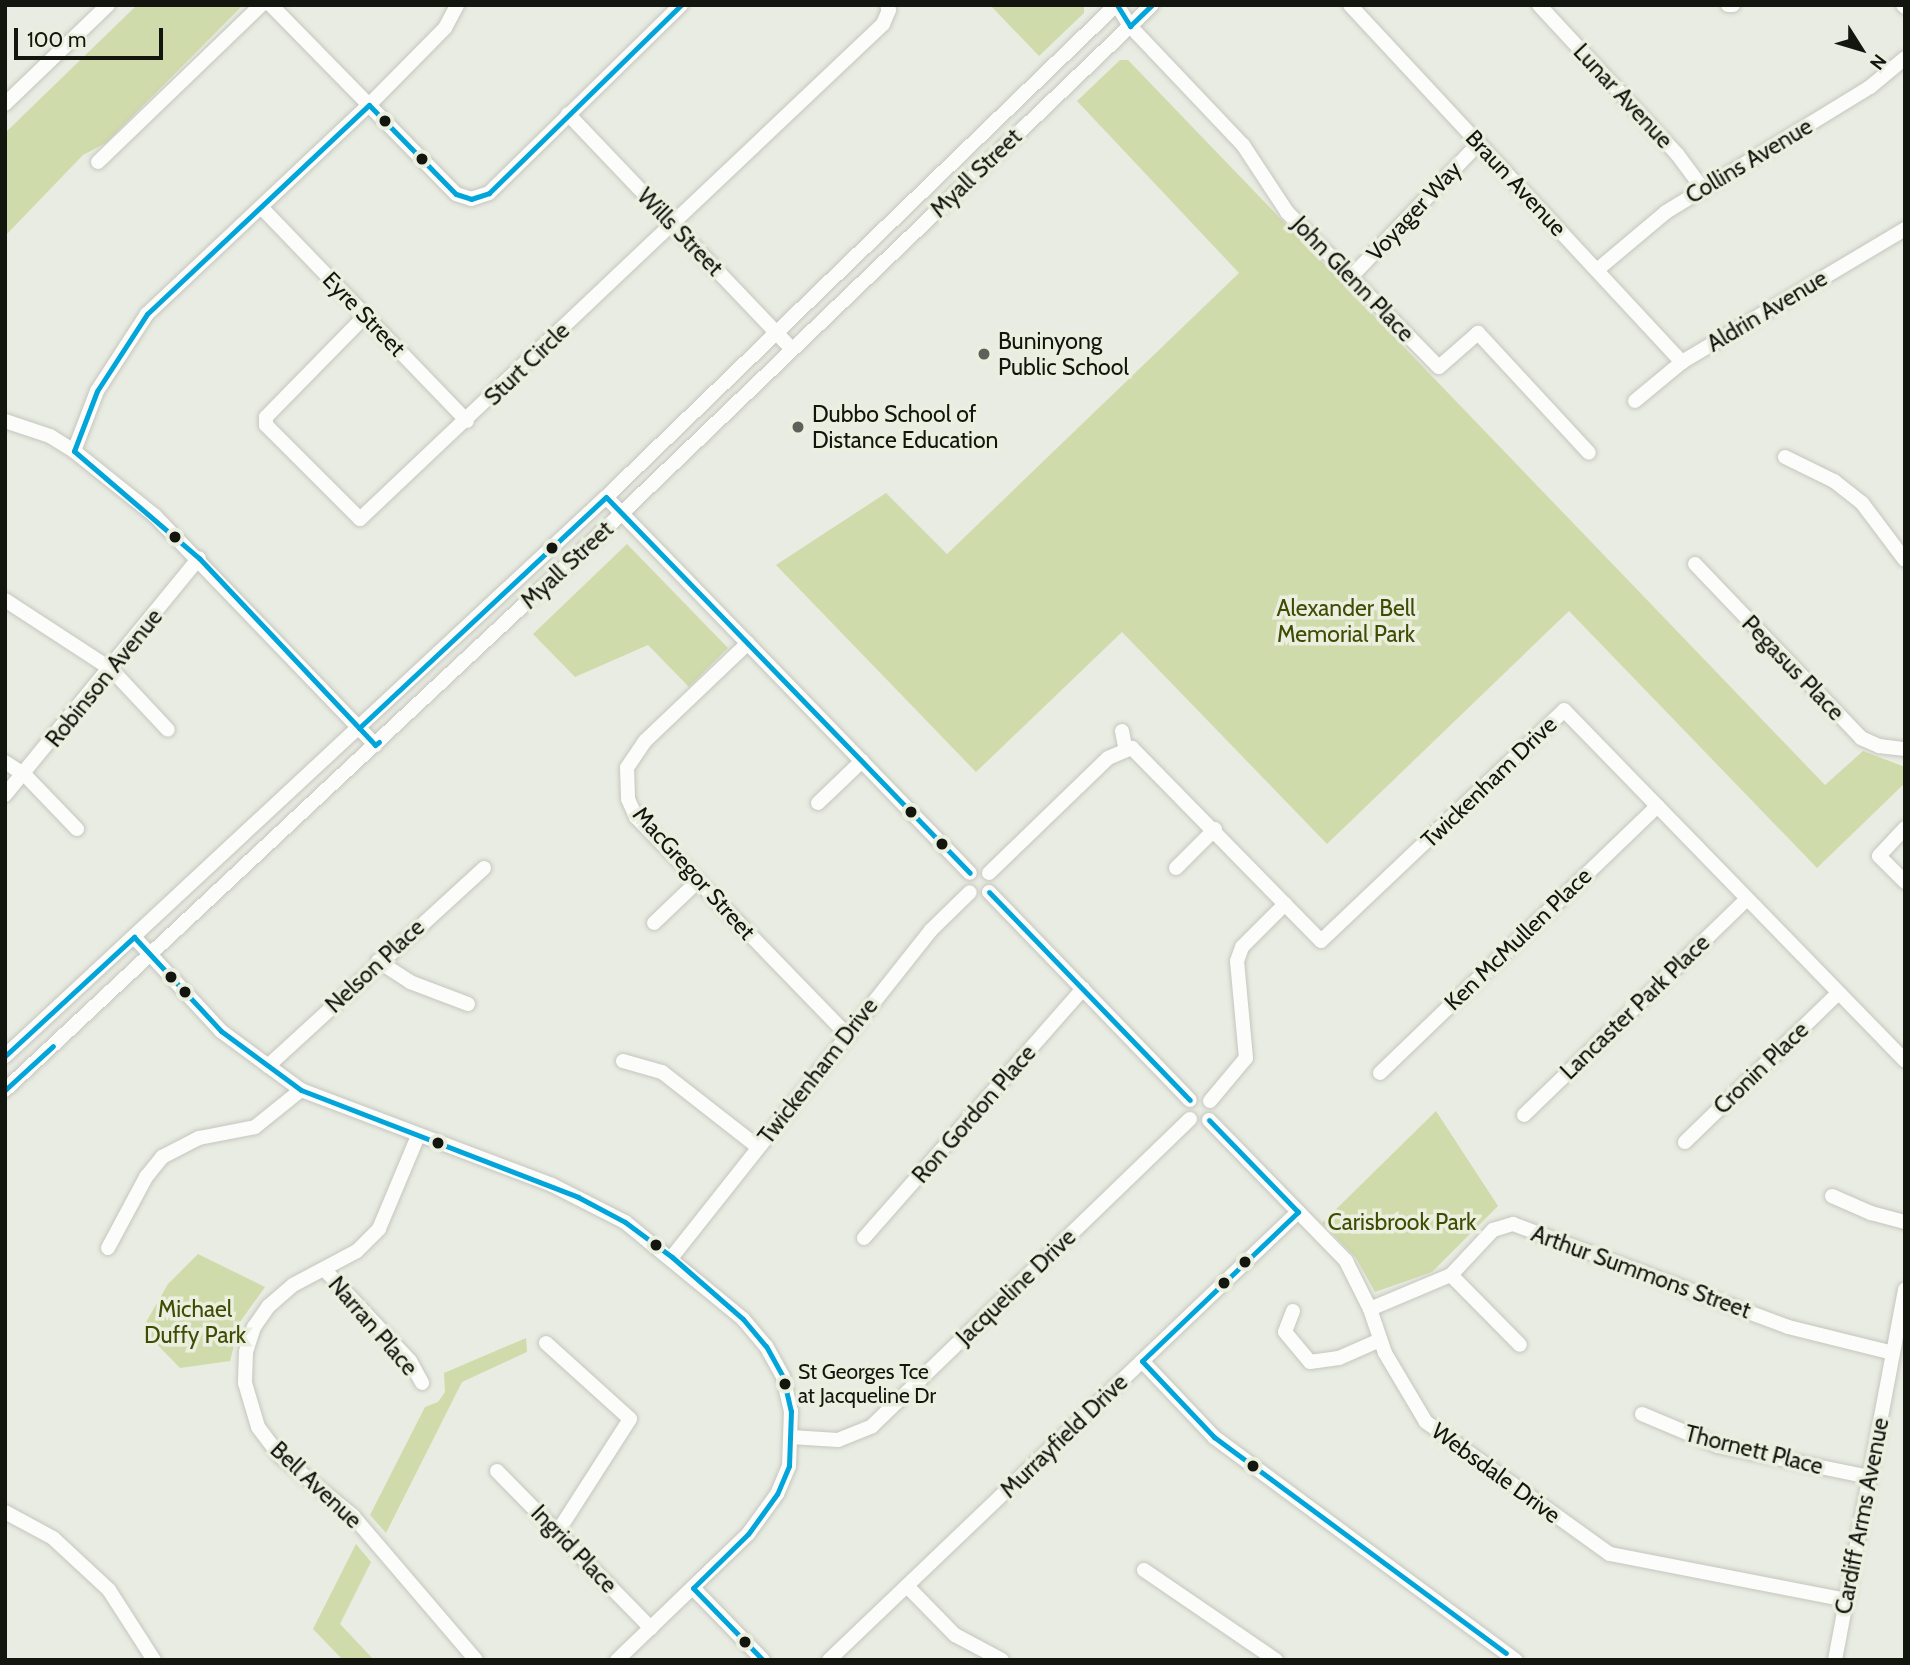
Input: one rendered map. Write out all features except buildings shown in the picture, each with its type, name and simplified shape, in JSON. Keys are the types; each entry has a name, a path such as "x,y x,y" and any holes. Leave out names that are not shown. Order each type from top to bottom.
{"street":[{"path":"5,104 108,5"},
{"path":"98,162 261,5"},
{"path":"271,5 456,194 471,199 489,193 681,5"},
{"path":"74,451 97,391 123,346 148,314 369,105 445,28 457,5"},
{"name":"Sturt Circle","path":"366,315 270,409 266,425 360,519 467,421 883,24 889,10 887,5"},
{"name":"John Glenn Place","path":"1117,5 1130,26 1243,145 1287,212 1439,367 1478,333 1588,453"},
{"name":"Myall Street","path":"5,1056 606,497 1117,5"},
{"name":"Myall Street","path":"5,1090 622,513 1152,5"},
{"name":"Braun Avenue","path":"1351,5 1682,362"},
{"name":"Lunar Avenue","path":"1539,5 1677,154 1703,189"},
{"path":"1728,5 1733,5"},
{"name":"Collins Avenue","path":"1597,270 1632,237 1703,189 1870,87 1905,58"},
{"name":"Wills Street","path":"568,114 792,349"},
{"name":"Voyager Way","path":"1350,278 1479,143"},
{"name":"Eyre Street","path":"261,206 467,421"},
{"name":"Aldrin Avenue","path":"1635,401 1682,362 1905,229"},
{"path":"5,421 50,436 74,451 199,558 375,745"},
{"path":"1785,457 1834,481 1862,503 1905,561"},
{"path":"606,497 970,873"},
{"name":"Robinson Avenue","path":"5,795 25,775 199,558"},
{"name":"Pegasus Place","path":"1695,564 1861,738 1879,746 1905,749"},
{"path":"5,600 111,669 168,730"},
{"name":"MacGregor Street","path":"748,643 645,741 627,768 626,792 636,817 846,1034"},
{"name":"Twickenham Drive","path":"1125,747 1147,759 1321,941 1564,710 1905,1061"},
{"path":"989,873 1125,747 1122,731"},
{"path":"818,803 862,761"},
{"path":"5,762 25,775 77,829"},
{"name":"Ken McMullen Place","path":"1380,1073 1657,806"},
{"path":"1905,828 1879,856 1905,882"},
{"path":"1176,868 1215,830"},
{"name":"Nelson Place","path":"268,1066 379,961 484,868"},
{"path":"978,869 989,873 993,883 989,892 981,896 970,892 966,884 970,873 978,869"},
{"path":"654,923 698,881"},
{"name":"Twickenham Drive","path":"672,1257 846,1034 931,930 970,892"},
{"path":"989,892 1190,1100"},
{"name":"Lancaster Park Place","path":"1524,1115 1747,899"},
{"path":"1210,1101 1246,1058 1237,961 1242,947 1285,904"},
{"path":"134,937 222,1031 301,1090 578,1197 625,1222 672,1257 743,1318 766,1346 783,1377 791,1411 789,1466 762,1518 617,1660"},
{"path":"379,961 410,982 468,1004"},
{"name":"Ron Gordon Place","path":"864,1238 1083,989"},
{"name":"Cronin Place","path":"1685,1142 1837,993"},
{"path":"623,1061 662,1072 758,1147"},
{"path":"108,1248 162,1157 199,1138 255,1127 301,1090"},
{"path":"1198,1096 1210,1101 1213,1112 1209,1119 1197,1123 1190,1119 1186,1108 1190,1100 1198,1096"},
{"name":"Jacqueline Drive","path":"792,1437 838,1440 872,1426 1190,1119"},
{"name":"Websdale Drive","path":"1209,1119 1346,1261 1370,1309 1380,1340 1403,1389 1426,1422 1610,1554 1846,1600"},
{"name":"Bell Avenue","path":"418,1136 379,1229 357,1251 293,1285 268,1307 254,1327 246,1352 245,1383 258,1427 300,1476 328,1491 353,1516 476,1660"},
{"path":"1832,1196 1871,1213 1905,1222"},
{"name":"Murrayfield Drive","path":"829,1660 1298,1212"},
{"name":"Arthur Summons Street","path":"1370,1309 1451,1275 1493,1230 1513,1224 1788,1327 1892,1353"},
{"name":"Narran Place","path":"324,1269 410,1361 422,1383"},
{"path":"1451,1275 1520,1345"},
{"name":"Cardiff Arms Avenue","path":"1835,1660 1905,1290"},
{"path":"1293,1311 1286,1332 1310,1362 1339,1358 1380,1340"},
{"path":"546,1343 630,1419 558,1531"},
{"path":"1142,1361 1214,1437 1507,1658"},
{"name":"Thornett Place","path":"1642,1414 1718,1446 1869,1477"},
{"name":"Ingrid Place","path":"497,1471 651,1628"},
{"path":"5,1512 53,1538 109,1590 154,1660"},
{"path":"1144,1570 1276,1660"},
{"path":"907,1586 955,1635 1002,1660"},
{"path":"693,1588 763,1660"}],"green space":[{"path":"137,5 243,5 106,143 83,155 5,236 5,133"},
{"path":"990,5 1084,5 1084,13 1039,56"},
{"name":"Alexander Bell Memorial Park","path":"1120,60 1128,60 1825,785 1863,751 1905,767 1905,783 1817,868 1569,611 1327,844 1122,632 976,772 776,565 886,493 947,554 1239,273 1077,101"},
{"path":"627,544 728,648 689,687 648,645 575,677 533,634"},
{"name":"Carisbrook Park","path":"1436,1111 1498,1206 1432,1272 1375,1292 1356,1258 1322,1223"},
{"name":"Michael Duffy Park","path":"198,1254 265,1287 240,1322 230,1361 180,1368 142,1329 168,1284"},
{"path":"526,1338 527,1352 462,1382 386,1533 370,1515 425,1407 438,1402 445,1392 444,1373"},
{"path":"356,1544 371,1562 340,1624 374,1660 343,1660 313,1629"}],"transit line":[{"path":"369,105 456,194 471,199 489,193 681,5"},
{"path":"1117,5 1130,26 1152,5"},
{"path":"74,451 97,391 147,314 369,105"},
{"path":"74,451 199,558 375,745 379,742"},
{"path":"359,728 606,497 970,873"},
{"path":"989,892 1190,1100"},
{"path":"5,1056 134,937 221,1031 301,1090 578,1197 625,1222 672,1257 743,1319 766,1346 783,1377 791,1411 789,1466 777,1494 748,1534 693,1588"},
{"path":"5,1090 53,1046"},
{"path":"1209,1120 1298,1212"},
{"path":"1142,1361 1298,1212"},
{"path":"1142,1361 1214,1437 1506,1653"},
{"path":"693,1588 763,1660"}],"place":[{"name":"Buninyong Public School","path":"984,354"},
{"name":"Dubbo School of Distance Education","path":"798,427"},
{"name":"St Georges Tce at Jacqueline Dr","path":"785,1384"}]}
